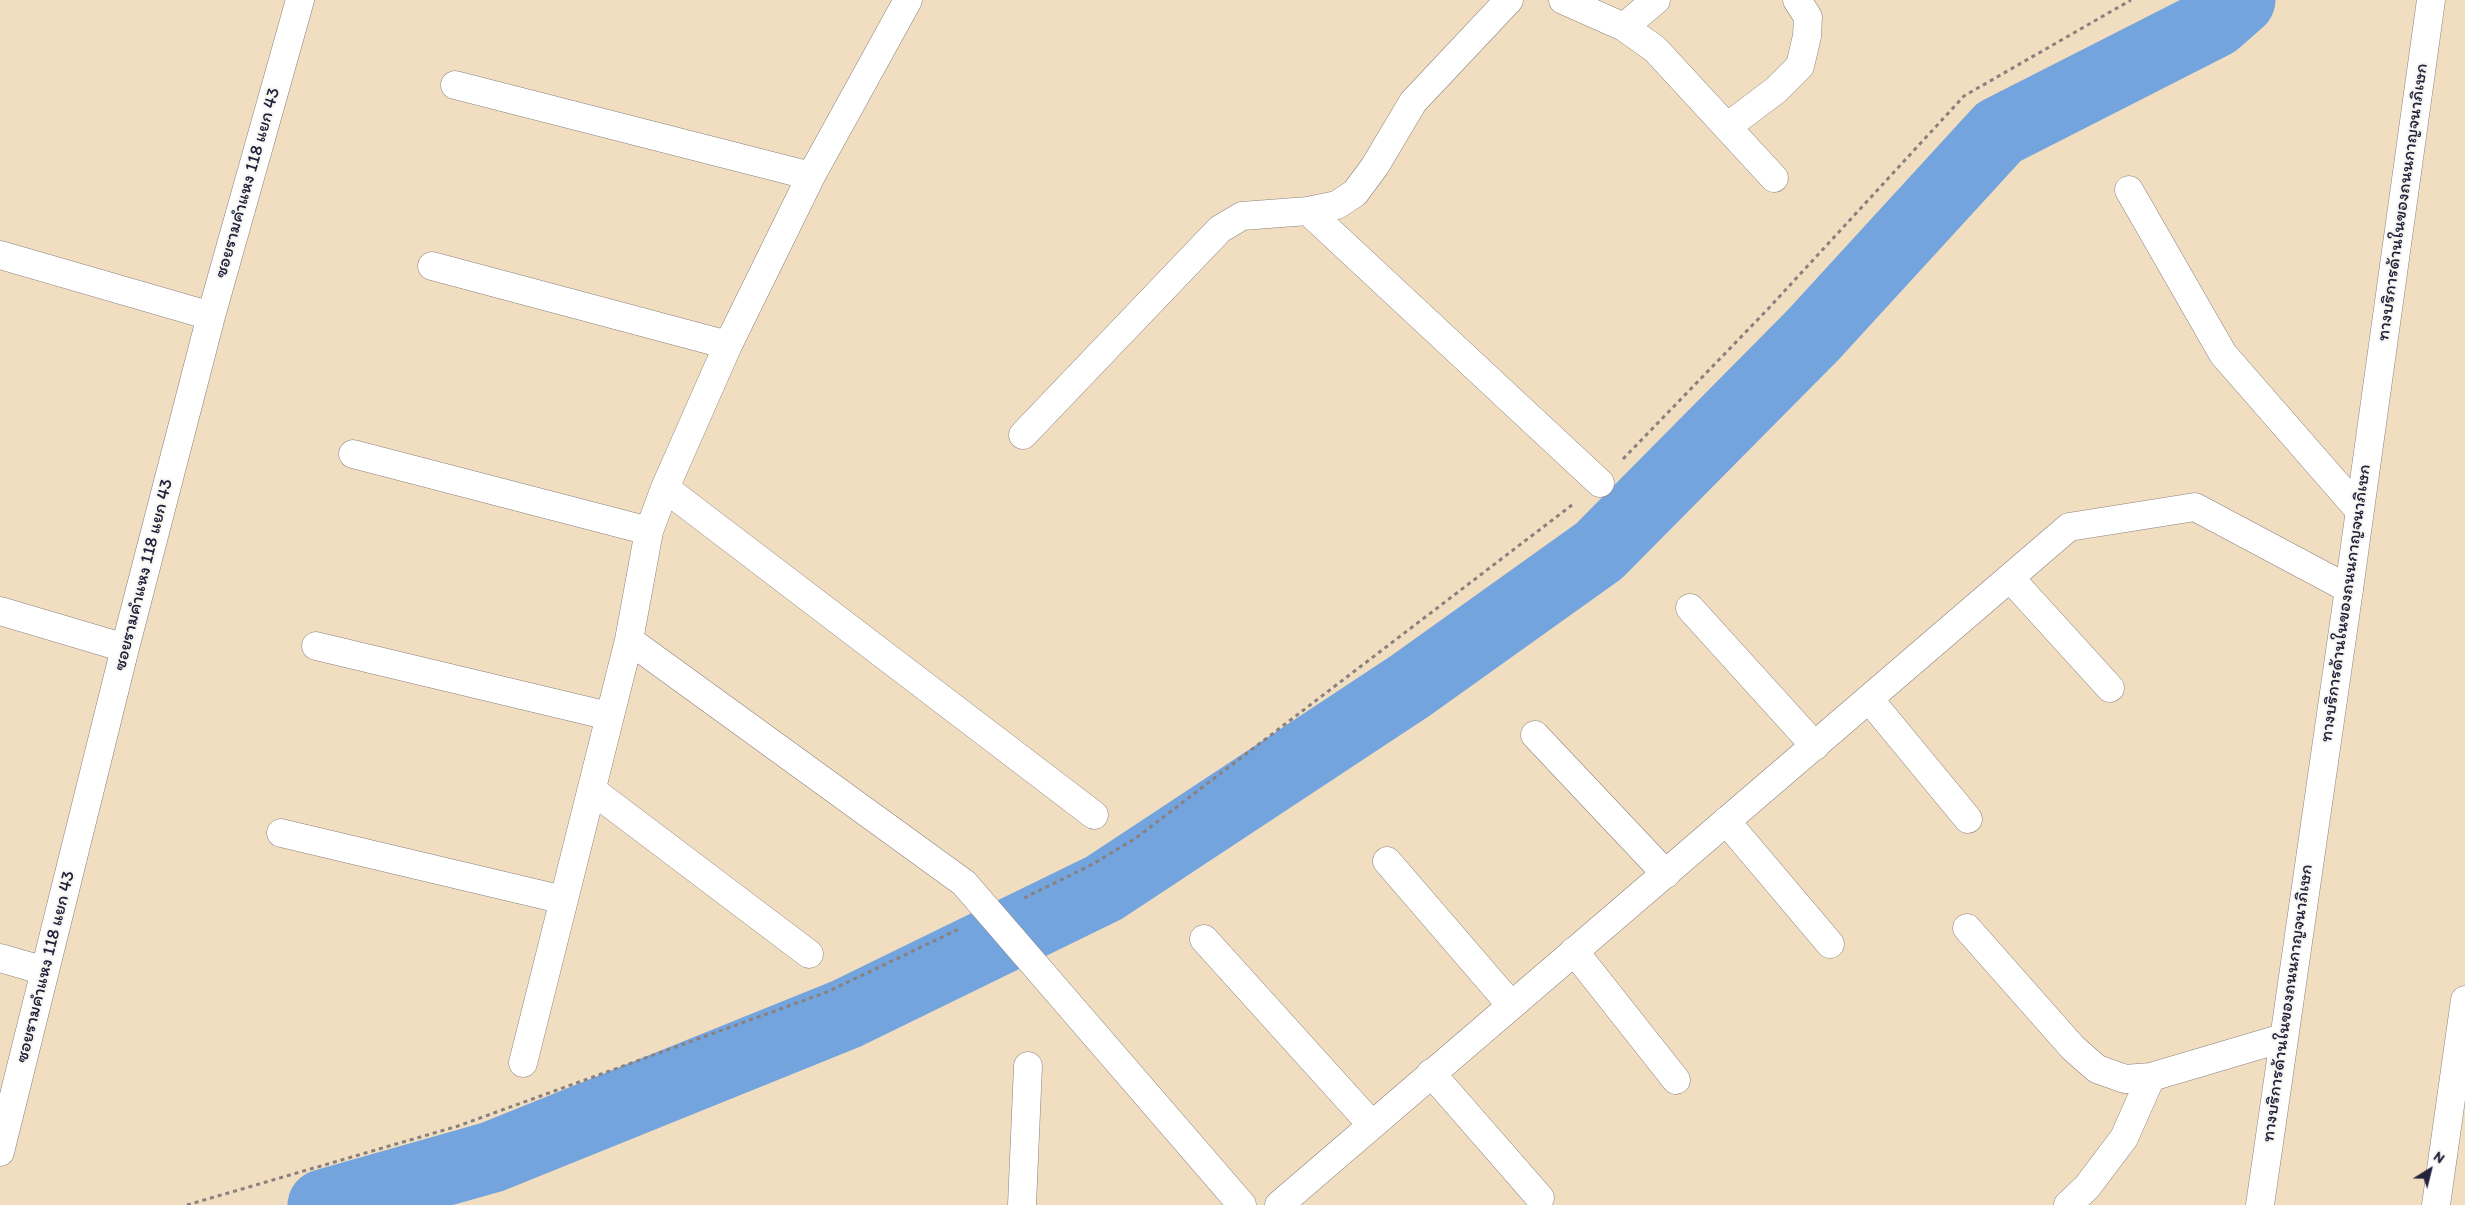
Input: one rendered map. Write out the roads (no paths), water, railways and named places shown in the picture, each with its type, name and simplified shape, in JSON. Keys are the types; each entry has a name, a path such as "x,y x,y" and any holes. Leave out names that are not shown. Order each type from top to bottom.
{"main road":[{"name":"ซอยรามคำแหง 118 แยก 43","path":"0,1152 125,648 211,316 300,0"},
{"path":"1023,435 1220,230 1242,216 1308,211 1337,205 1355,193 1375,166 1413,102 1509,0"},
{"path":"1564,0 1624,27 1655,49 1774,178"},
{"path":"1624,27 1656,0"},
{"path":"1727,127 1776,90 1800,66 1807,36 1808,17 1797,0"},
{"name":"ทางบริการด้านในของถนนกาญจนาภิเษก","path":"2260,1205 2349,589 2423,63 2430,0"},
{"path":"523,1063 629,640 649,530 665,488 728,345 811,176 903,1"},
{"path":"455,85 811,176"},
{"path":"2129,190 2224,354 2359,510"},
{"path":"1308,211 1600,483"},
{"path":"0,255 211,316"},
{"path":"432,266 728,345"},
{"path":"353,454 649,530"},
{"path":"665,488 1094,815"},
{"path":"1284,1203 1372,1124 2069,527 2195,507 2349,589"},
{"path":"2010,578 2110,688"},
{"path":"1690,608 1815,746"},
{"path":"0,612 125,648"},
{"path":"629,640 964,883 1242,1205"},
{"path":"316,646 609,716"},
{"path":"1869,699 1968,819"},
{"path":"1535,735 1666,874"},
{"path":"592,790 809,954"},
{"path":"1726,821 1830,944"},
{"path":"281,833 564,900"},
{"path":"1387,861 1511,1006"},
{"path":"1967,928 2073,1048 2097,1069 2125,1079 2151,1077 2283,1038"},
{"path":"1204,939 1372,1124"},
{"path":"1574,952 1676,1080"},
{"path":"0,958 45,971"},
{"path":"2436,1205 2465,1000"},
{"path":"1022,1205 1028,1066"},
{"path":"1431,1074 1540,1198"},
{"path":"2068,1205 2087,1187 2124,1138 2151,1077"}],"waterway":[{"path":"323,1205 492,1157 846,1014 1104,888 1410,686 1599,551 1813,335 1999,132 2215,22 2240,0"}]}
